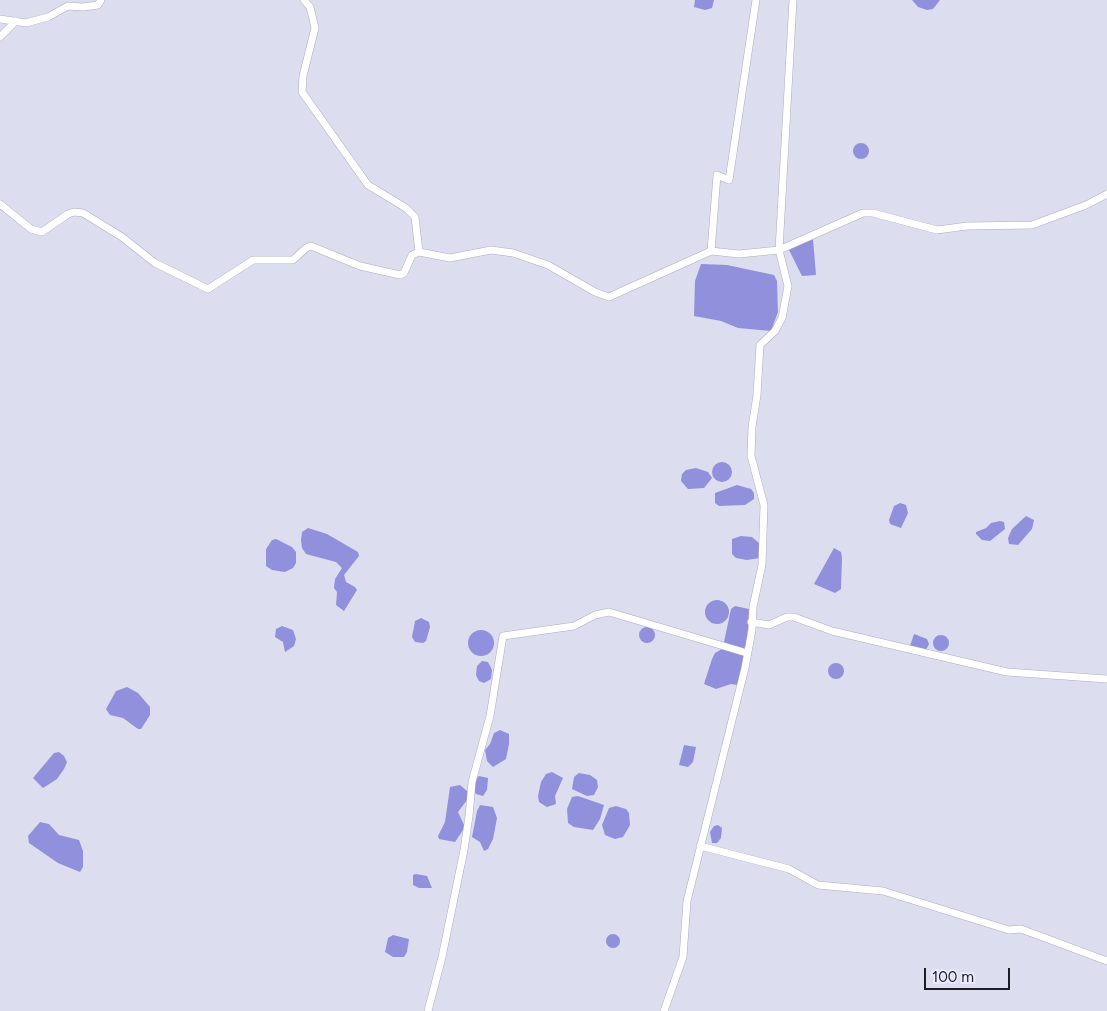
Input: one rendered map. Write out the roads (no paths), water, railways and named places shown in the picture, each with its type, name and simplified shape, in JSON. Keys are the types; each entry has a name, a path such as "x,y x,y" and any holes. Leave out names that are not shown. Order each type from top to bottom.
{"street":[{"path":"0,19 26,23 48,17 68,6 83,7 98,4 101,0"},
{"path":"304,0 310,7 315,28 302,76 302,92 368,185 406,208 415,217 419,252"},
{"path":"711,251 717,176 729,180 756,0"},
{"path":"664,1011 683,957 687,901 747,653 760,580 764,544 764,505 751,456 752,427 757,395 760,345 775,331 782,318 788,286 779,250 793,0"},
{"path":"0,37 16,21"},
{"path":"0,204 31,229 42,232 68,214 74,212 82,213 122,237 154,263 208,288 252,260 293,260 311,246 360,266 400,275 404,273 412,255 419,252 450,258 491,250 513,253 548,265 595,292 610,296 711,251 738,254 779,250 863,213 873,213 937,230 967,226 1032,225 1086,205 1107,194"},
{"path":"428,1011 442,957 464,850 470,816 472,782 490,716 503,636 574,626 595,615 609,612 747,653"},
{"path":"751,622 769,625 787,617 794,617 840,633 1007,672 1107,679"},
{"path":"700,846 789,869 818,885 883,891 1009,930 1021,929 1107,961"}]}
